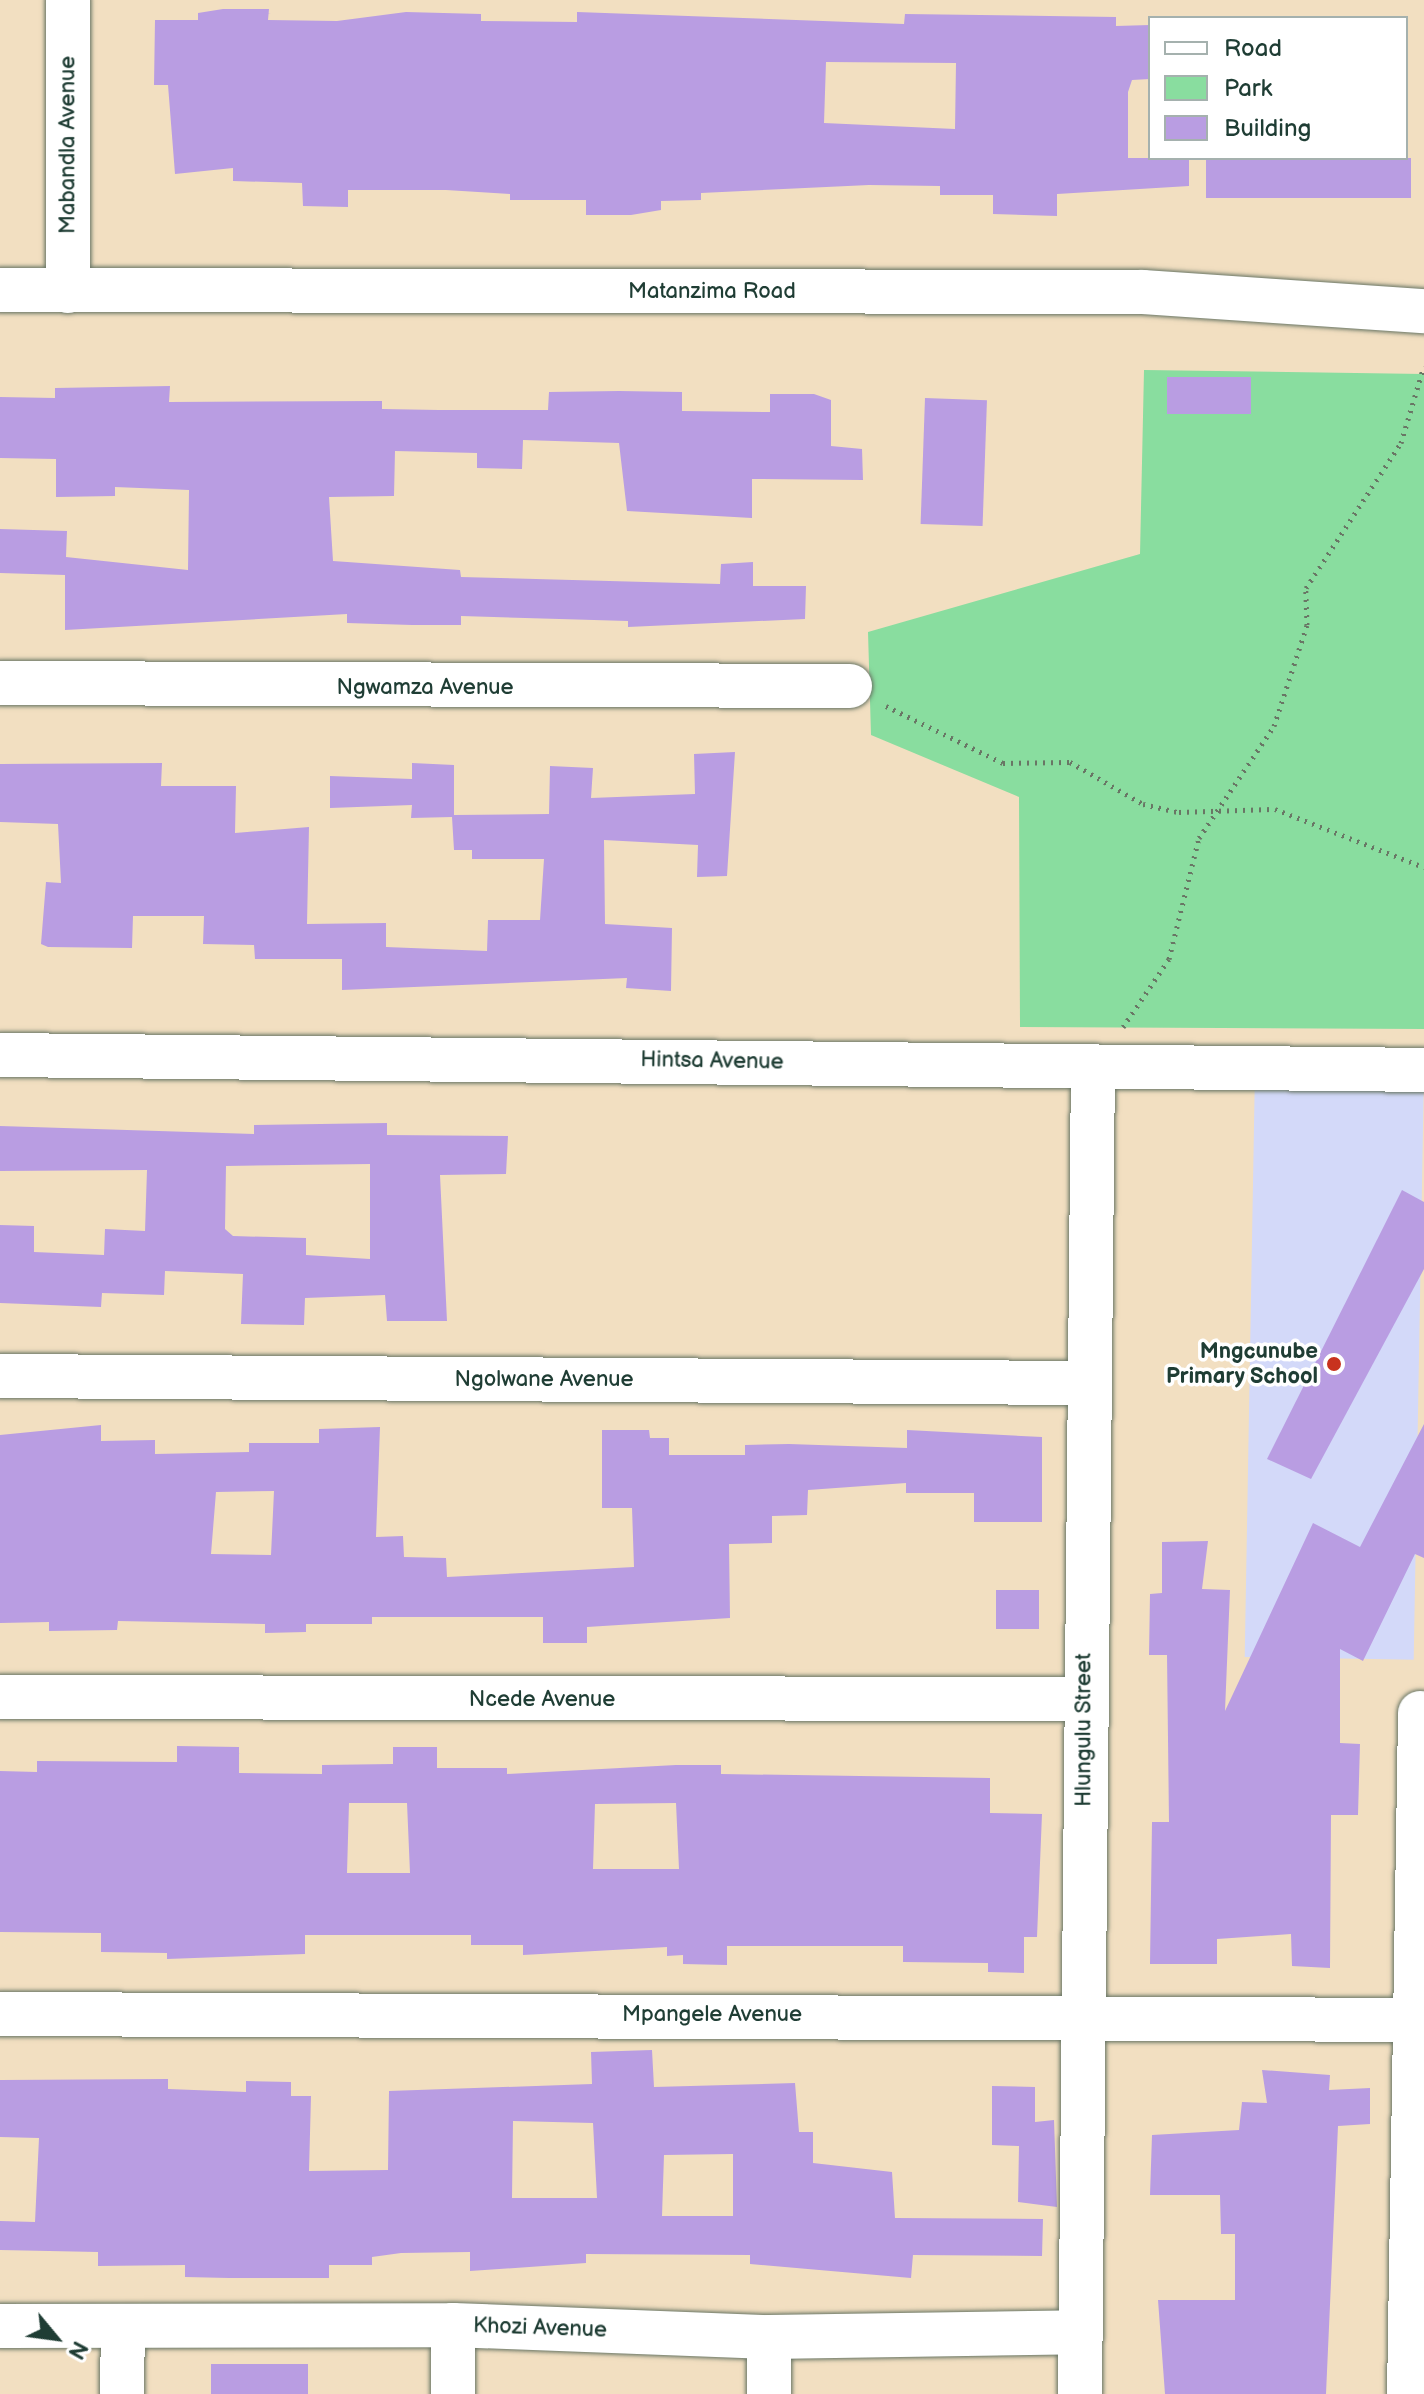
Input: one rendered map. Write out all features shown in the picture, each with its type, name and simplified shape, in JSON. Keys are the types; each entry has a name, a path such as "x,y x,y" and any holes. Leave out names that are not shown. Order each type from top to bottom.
{"street":[{"name":"Mabandla Avenue","path":"68,0 68,291"},
{"name":"Matanzima Road","path":"0,290 1143,292 1424,311"},
{"name":"Ngwamza Avenue","path":"0,683 850,686"},
{"name":"Hintsa Avenue","path":"0,1055 1424,1070"},
{"name":"Hlungulu Street","path":"1080,2394 1083,1699 1093,1066"},
{"name":"Ngolwane Avenue","path":"0,1376 1087,1383"},
{"name":"Ncede Avenue","path":"0,1697 1083,1699"},
{"path":"1409,2394 1420,1713"},
{"name":"Mpangele Avenue","path":"0,2014 1083,2016 1417,2020"},
{"path":"453,2325 453,2394"},
{"name":"Khozi Avenue","path":"0,2326 453,2325 769,2337 1079,2332"},
{"path":"122,2394 123,2326"},
{"path":"769,2337 769,2394"}],"path":[{"path":"1093,1066 1169,959 1199,838 1216,807 1274,726 1307,625 1306,588 1401,443 1424,366"},
{"path":"850,686 1003,763 1070,762 1143,804 1179,812 1216,807 1275,809 1424,867"}],"shaded area":[{"name":"Mngcunube Primary School","path":"1255,1068 1424,1071 1414,1660 1245,1657"}],"green space":[{"path":"1144,370 1424,374 1424,1029 1020,1027 1019,797 871,735 868,632 1140,554"}],"building":[{"path":"223,9 269,9 268,20 337,21 406,12 481,14 481,21 577,22 577,12 904,24 905,14 1116,17 1116,26 1148,25 1148,79 1132,80 1128,92 1128,158 1189,160 1189,186 1057,194 1057,216 993,214 993,195 940,195 940,186 869,185 701,193 701,200 661,201 661,210 631,215 586,215 586,200 510,200 510,194 446,190 348,190 348,207 303,206 302,183 233,181 233,168 175,174 168,85 154,85 155,20 198,20 198,13","holes":["826,62 956,63 955,129 824,123"]},
{"path":"1411,158 1411,198 1206,198 1206,160"},
{"path":"1167,377 1251,377 1251,414 1167,414"},
{"path":"170,386 169,402 382,401 382,409 439,410 548,410 549,392 619,391 682,392 682,411 770,412 770,394 814,394 831,400 831,446 862,449 863,480 752,479 752,518 627,511 619,443 523,440 522,469 477,468 477,453 395,451 394,496 329,497 333,561 460,570 461,577 720,584 721,564 753,562 753,586 806,586 805,619 628,627 628,621 461,616 461,625 412,625 347,623 347,614 65,630 65,575 0,573 0,529 67,531 66,557 188,570 189,490 115,487 115,496 56,497 56,459 0,458 0,397 55,398 55,388"},
{"path":"925,398 987,400 983,526 921,524"},
{"path":"735,752 727,876 697,877 698,845 604,840 605,924 672,928 671,991 626,988 627,978 342,990 342,959 255,959 254,945 203,944 204,916 133,916 132,948 48,947 41,944 46,882 61,883 58,824 0,822 0,764 162,763 161,786 236,786 235,833 309,827 307,924 386,923 386,947 487,951 488,920 540,920 544,859 472,859 472,850 454,850 452,817 411,818 412,805 330,808 330,776 412,779 412,763 454,765 454,815 549,814 550,766 593,768 591,798 695,794 694,754"},
{"path":"387,1123 387,1135 508,1136 506,1174 440,1175 447,1321 387,1321 385,1295 305,1298 304,1325 241,1324 243,1274 165,1271 164,1295 102,1293 101,1307 0,1303 0,1225 34,1226 34,1252 104,1255 105,1229 145,1231 147,1170 0,1171 0,1126 254,1134 254,1125","holes":["370,1164 370,1259 306,1255 306,1238 233,1236 225,1229 226,1166"]},
{"path":"1402,1190 1424,1202 1424,1269 1311,1479 1267,1459"},
{"path":"1424,1424 1424,1558 1415,1554 1363,1661 1340,1649 1340,1743 1360,1744 1358,1815 1331,1815 1330,1968 1292,1966 1291,1934 1217,1939 1217,1964 1150,1964 1152,1822 1169,1822 1167,1655 1149,1655 1150,1594 1162,1593 1162,1542 1208,1541 1202,1589 1230,1590 1225,1711 1313,1523 1360,1547"},
{"path":"101,1425 101,1441 155,1440 155,1454 249,1452 249,1443 319,1443 319,1429 380,1427 376,1537 403,1536 404,1557 446,1558 447,1577 634,1567 632,1508 602,1508 602,1430 649,1430 650,1438 669,1438 669,1455 745,1455 745,1445 907,1448 907,1430 1042,1437 1042,1522 974,1522 974,1493 906,1493 906,1483 808,1490 807,1515 772,1516 772,1543 729,1544 730,1618 587,1627 587,1643 543,1643 543,1617 372,1617 372,1624 306,1624 306,1632 265,1633 265,1624 118,1621 117,1630 49,1631 49,1622 0,1623 0,1435","holes":["274,1491 271,1555 211,1554 216,1492"]},
{"path":"996,1590 1039,1590 1039,1629 996,1629"},
{"path":"177,1746 239,1747 239,1773 322,1774 322,1765 393,1764 393,1747 437,1747 437,1768 507,1768 507,1774 721,1765 721,1774 990,1778 990,1813 1042,1814 1037,1937 1024,1937 1024,1973 988,1972 988,1963 903,1962 903,1946 727,1946 727,1965 683,1964 683,1955 667,1956 667,1947 523,1955 523,1945 471,1945 471,1935 305,1935 305,1954 167,1959 167,1953 101,1952 101,1933 0,1932 0,1771 37,1772 37,1761 177,1762","holes":["349,1803 407,1803 410,1873 347,1873","676,1803 679,1869 593,1869 595,1804"]},
{"path":"652,2050 654,2087 795,2083 799,2132 813,2132 813,2163 892,2172 895,2218 1043,2219 1042,2256 913,2255 911,2278 750,2264 750,2255 586,2254 586,2263 470,2271 470,2252 401,2253 372,2257 372,2265 329,2265 329,2278 229,2278 185,2277 185,2265 98,2266 98,2252 0,2250 0,2221 35,2222 39,2138 0,2137 0,2080 168,2079 168,2089 246,2092 246,2081 291,2082 291,2096 311,2096 309,2171 388,2170 389,2091 592,2084 591,2052","holes":["513,2121 593,2123 597,2198 512,2198","733,2154 733,2216 662,2216 664,2155"]},
{"path":"1262,2070 1330,2075 1329,2090 1370,2088 1370,2124 1338,2126 1326,2394 1165,2394 1158,2300 1235,2300 1235,2234 1221,2234 1220,2195 1150,2195 1152,2135 1239,2130 1242,2102 1267,2103"},
{"path":"992,2086 1035,2087 1035,2122 1054,2120 1057,2207 1018,2202 1019,2146 992,2145"},
{"path":"211,2364 308,2364 308,2394 211,2394"}],"place":[{"name":"Mngcunube Primary School","path":"1334,1364"}]}
